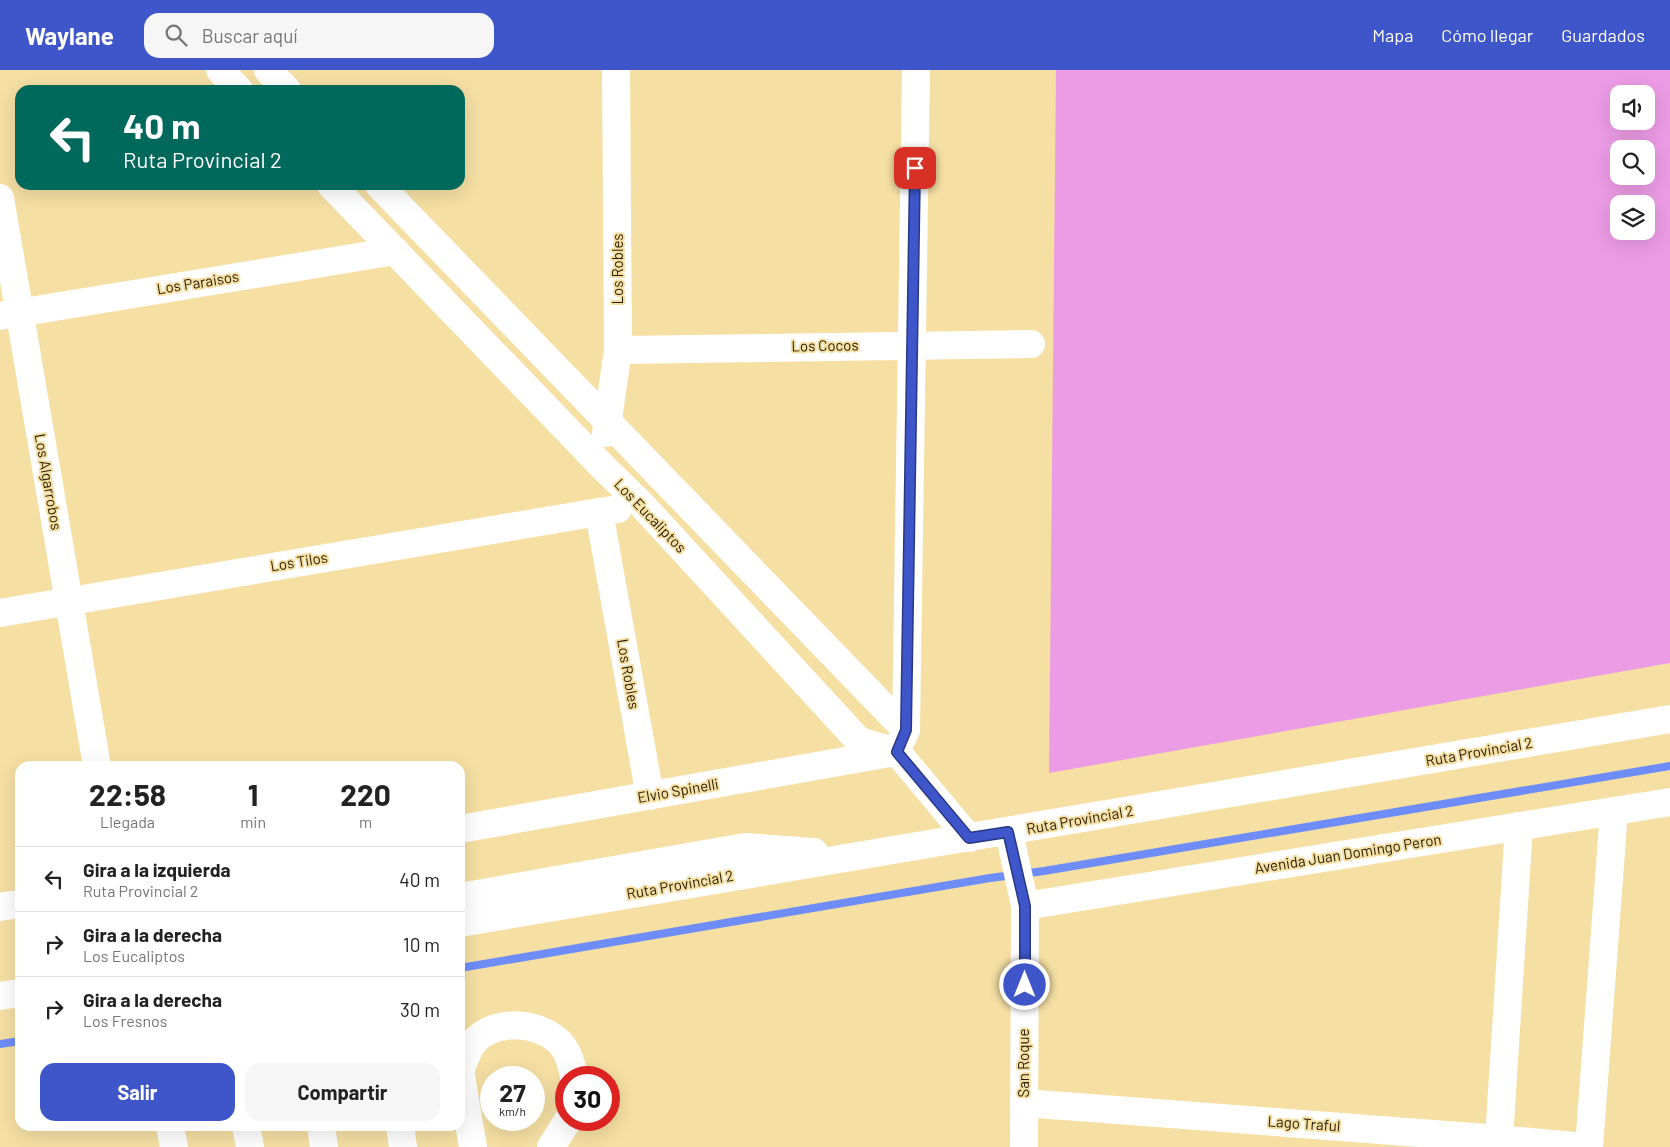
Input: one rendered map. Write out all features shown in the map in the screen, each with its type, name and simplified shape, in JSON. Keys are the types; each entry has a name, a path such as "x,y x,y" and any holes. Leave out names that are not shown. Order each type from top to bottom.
{"street":[{"path":"220,70 234,85"},
{"path":"268,70 282,85"},
{"name":"Los Robles","path":"603,467 607,420 618,350 616,70"},
{"path":"901,741 913,344 916,70"},
{"name":"Los Eucaliptos","path":"336,190 642,505 859,741 901,741"},
{"path":"384,190 676,492 901,741 969,838"},
{"name":"Los Algarrobos","path":"0,198 10,314 68,601 96,761"},
{"name":"Los Paraisos","path":"10,314 395,251"},
{"name":"Los Cocos","path":"618,350 913,344 1031,344"},
{"path":"599,512 642,505 676,492"},
{"name":"Los Robles","path":"599,512 650,796"},
{"name":"Los Tilos","path":"0,612 599,512"},
{"name":"Ruta Provincial 2","path":"465,922 1670,719"},
{"name":"Elvio Spinelli","path":"465,828 650,796 901,741"},
{"name":"Avenida Juan Domingo Peron","path":"1025,906 1670,802"},
{"path":"1589,1147 1614,812"},
{"path":"1499,1139 1519,826"},
{"name":"San Roque","path":"1008,832 1025,906 1024,1147"},
{"path":"465,896 745,848 858,855"},
{"path":"0,907 15,905"},
{"path":"465,1060 473,1043 487,1031 505,1025 525,1026 545,1033 557,1040 566,1052 570,1066"},
{"path":"465,1100 473,1147"},
{"name":"Lago Traful","path":"1024,1103 1585,1147"},
{"path":"171,1131 174,1147"},
{"path":"247,1131 250,1147"},
{"path":"321,1131 324,1147"},
{"path":"401,1131 403,1147"},
{"path":"552,1147 561,1131"}],"shaded area":[{"path":"1056,70 1670,70 1670,663 1049,773"}],"waterway":[{"path":"465,967 1670,766"},
{"path":"0,1044 15,1042"}],"route":[{"path":"915,168 906,730 897,752 969,838 1008,832 1025,906 1025,985"}]}
